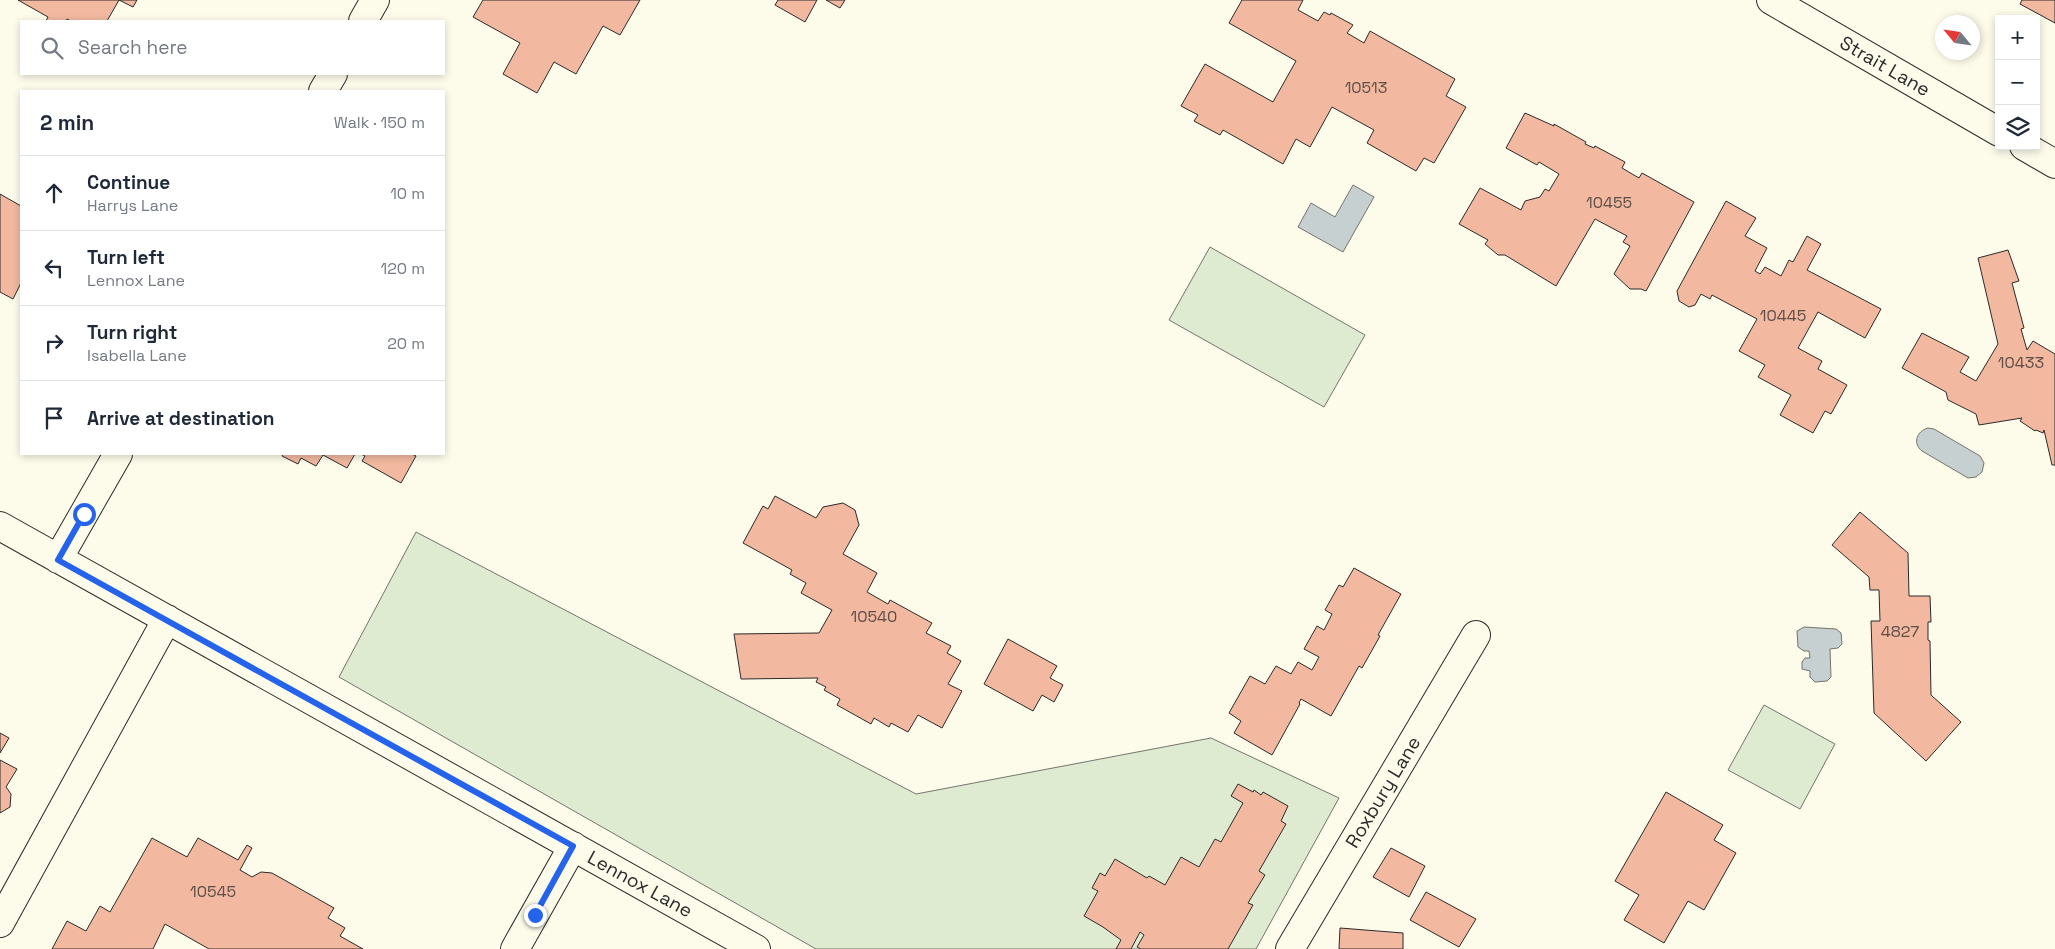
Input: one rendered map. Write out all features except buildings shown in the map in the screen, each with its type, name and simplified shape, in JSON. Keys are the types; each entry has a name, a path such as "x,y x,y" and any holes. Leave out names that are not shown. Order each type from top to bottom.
{"street":[{"path":"364,20 375,0"},
{"name":"Strait Lane","path":"1770,0 1995,130"},
{"path":"324,90 332,75"},
{"path":"2031,150 2055,164"},
{"path":"58,560 117,455"},
{"name":"Lennox Lane","path":"0,526 756,949"},
{"path":"0,922 167,620"},
{"name":"Roxbury Lane","path":"1290,949 1476,635"},
{"path":"515,949 573,846"}],"green space":[{"path":"1210,247 1365,335 1324,407 1169,320"},
{"path":"416,532 916,794 1211,738 1339,798 1256,949 816,949 339,677"},
{"path":"1764,705 1835,744 1800,809 1728,770"}],"shaded area":[{"path":"1353,185 1374,197 1343,252 1298,227 1311,203 1335,217"},
{"path":"1928,428 1934,429 1980,456 1984,463 1982,472 1976,477 1968,478 1922,451 1917,444 1917,438 1921,432"},
{"path":"1804,627 1836,629 1841,633 1842,644 1838,648 1830,649 1831,677 1827,681 1815,682 1810,677 1810,671 1802,669 1802,662 1805,658 1810,658 1809,651 1804,651 1798,647 1797,631"}],"route":[{"path":"84,514 58,560 573,846 535,915"}]}
